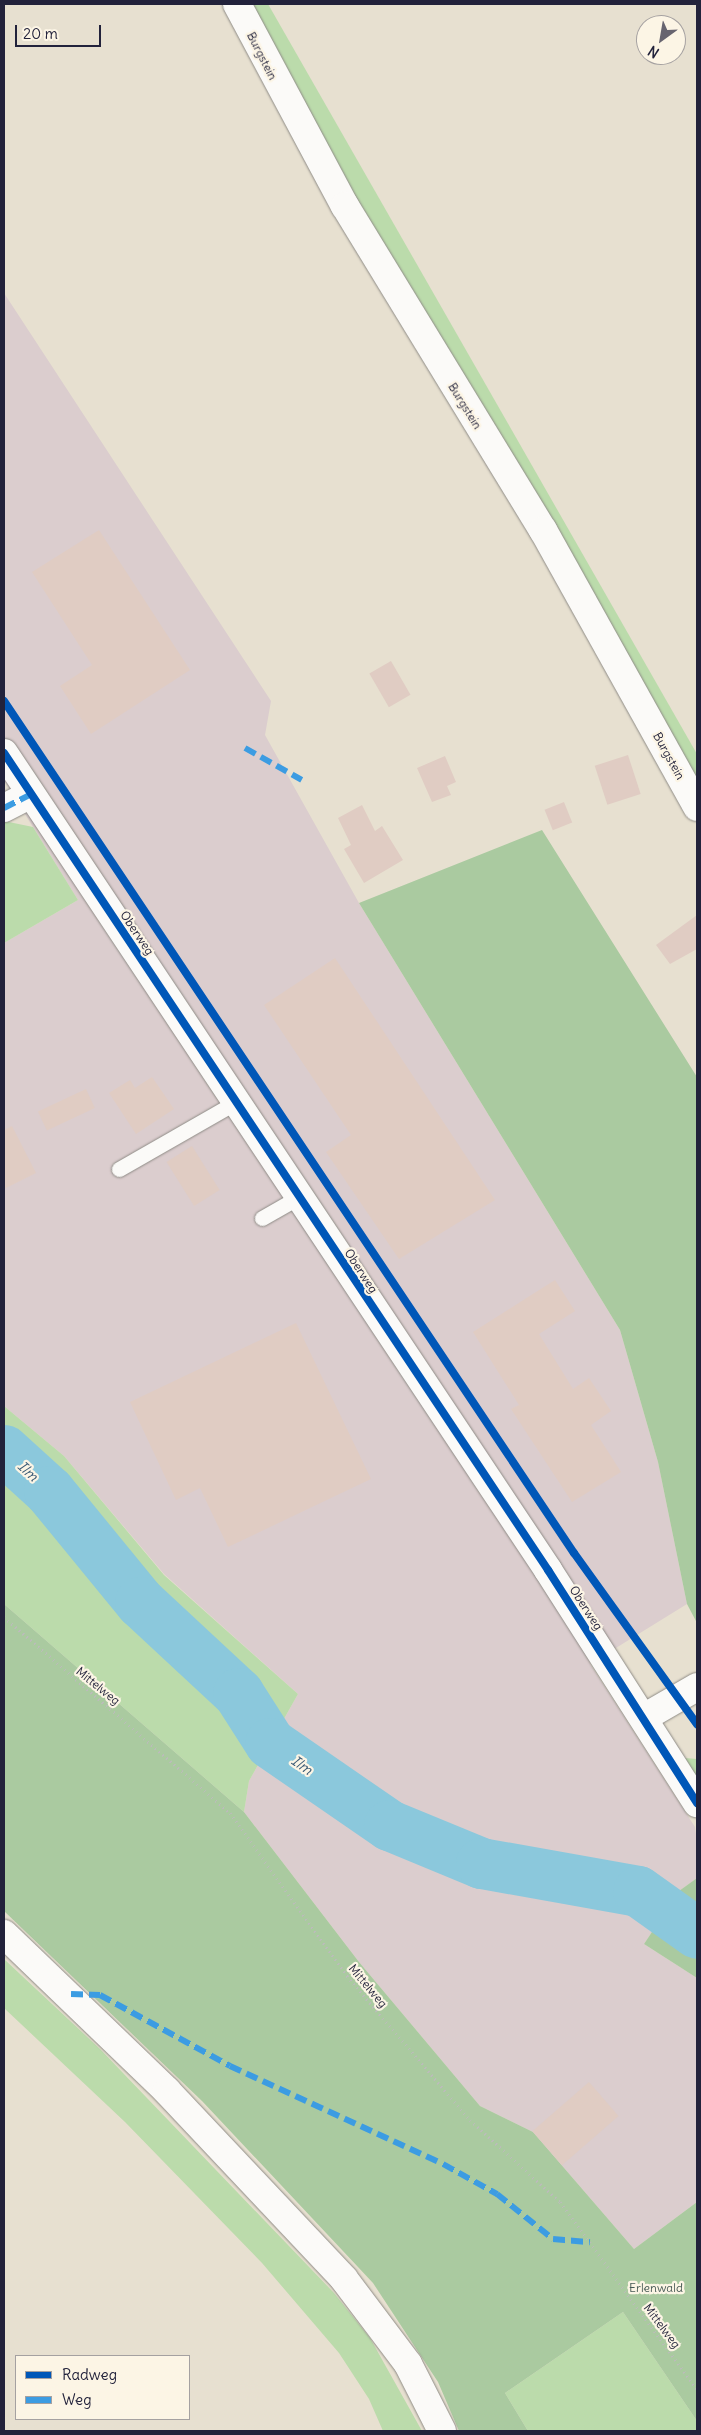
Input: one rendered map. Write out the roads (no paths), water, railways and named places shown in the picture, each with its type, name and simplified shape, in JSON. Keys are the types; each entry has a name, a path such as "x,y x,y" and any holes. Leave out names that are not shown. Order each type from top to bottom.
{"street":[{"name":"Burgstein","path":"236,4 345,206 543,530 697,807"},
{"name":"Oberweg","path":"4,753 645,1717 697,1803"},
{"path":"4,808 31,794"},
{"path":"645,1717 697,1687"},
{"path":"4,1934 160,2084 344,2279 408,2364 442,2431"}],"lane":[{"path":"119,1169 236,1102"},
{"path":"262,1218 299,1197"}],"waterway":[{"name":"Ilm","path":"4,1450 49,1491 140,1602 238,1693 270,1743 389,1825 481,1863 638,1891 697,1933"}],"park label":[{"name":"Erlenwald","path":"656,2288"}]}
